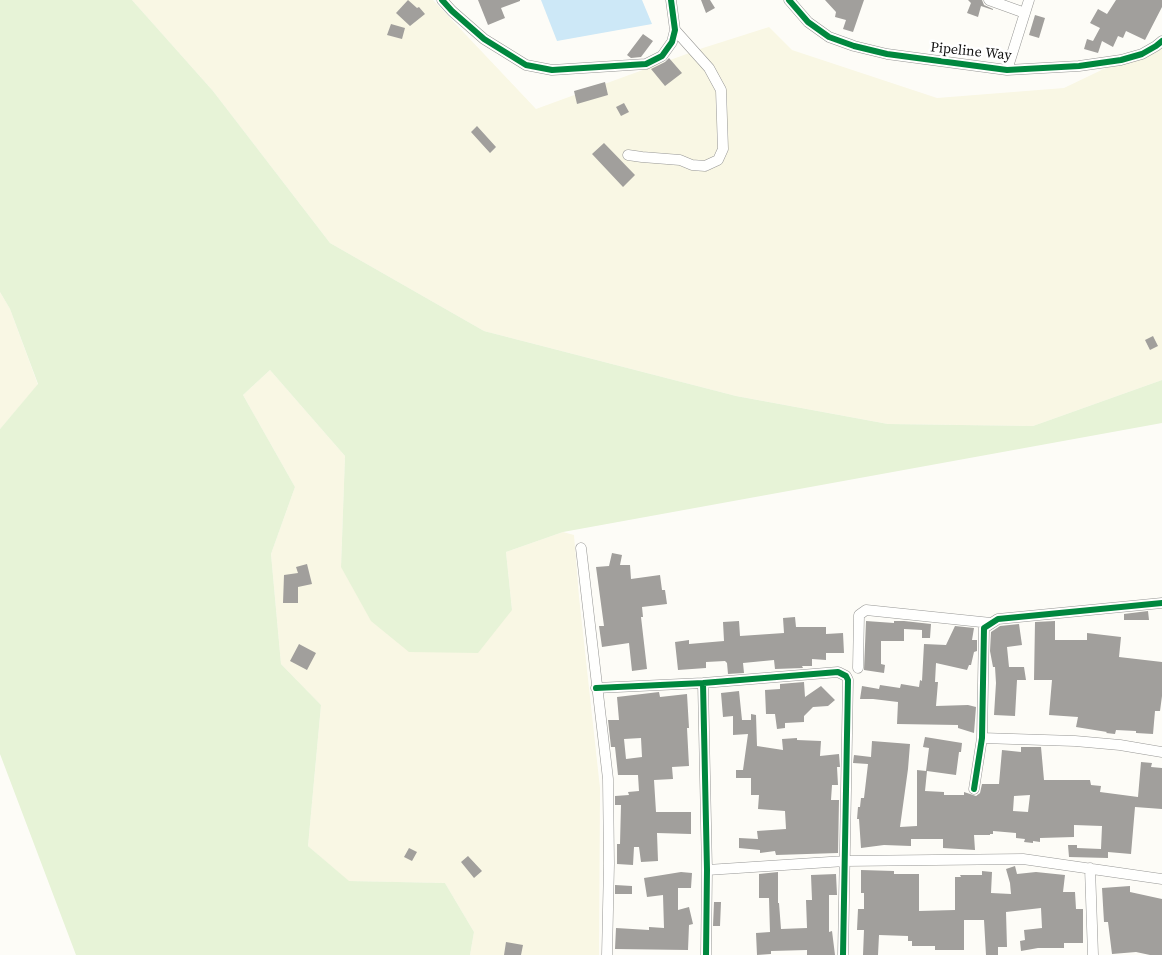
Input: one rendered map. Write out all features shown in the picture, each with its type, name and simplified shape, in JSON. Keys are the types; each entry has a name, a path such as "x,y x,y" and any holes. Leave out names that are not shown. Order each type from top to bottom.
{"street":[{"path":"442,0 484,39 526,65 552,70 646,64 662,56 672,42 675,30 672,0"},
{"name":"Pipeline Way","path":"789,0 808,22 829,37 854,46 887,54 1007,70 1079,66 1121,60 1142,54 1162,41"},
{"path":"989,0 1025,13"},
{"path":"1007,70 1029,0"},
{"path":"628,154 680,160 692,165 705,166 718,160 723,149 721,90 709,68 675,30"},
{"path":"581,548 608,779 609,864 606,955"},
{"path":"974,789 982,738 984,628 998,619 1162,603"},
{"path":"858,668 859,615 866,610 991,622"},
{"path":"596,688 703,683 838,672 846,676 848,680 843,955"},
{"path":"703,683 707,870 706,955"},
{"path":"982,738 1075,741 1120,745 1162,752"},
{"path":"707,870 845,861 1023,859 1162,879"},
{"path":"1090,868 1093,955"}],"shaded area":[{"path":"132,0 433,0 536,109 703,48 769,27 792,50 937,98 1064,88 1162,41 1162,380 1033,426 888,424 736,396 484,331 330,243 213,91"},
{"path":"0,292 10,309 38,385 0,429"},
{"path":"270,370 345,456 341,567 512,610 506,552 563,532 574,535 600,788 599,955 470,955 474,932 445,883 348,881 308,846 321,705 281,664 271,554 295,487 243,395"}],"green space":[{"path":"0,0 132,0 213,91 330,243 484,331 736,396 888,424 1033,426 1162,380 1162,423 563,532 506,552 512,610 478,653 409,652 371,621 341,567 345,456 270,370 243,395 295,487 271,554 281,664 321,705 308,846 349,881 445,883 474,932 470,955 76,955 0,754 0,429 38,384 10,309 0,292"}],"water":[{"path":"541,0 642,0 652,24 557,41"}],"building":[{"path":"408,0 417,8 419,7 425,14 410,26 396,13"},
{"path":"478,0 520,1 501,8 505,18 488,25"},
{"path":"701,0 710,0 715,8 706,13"},
{"path":"825,0 864,0 853,32 843,29 846,20 835,17 836,12"},
{"path":"968,0 982,0 984,5 993,10 981,6 978,17 967,13 971,3"},
{"path":"1116,0 1162,0 1162,7 1145,40 1126,31 1123,38 1118,36 1113,47 1102,41 1098,53 1084,49 1087,39 1093,41 1100,28 1090,23 1098,9 1107,14"},
{"path":"1035,15 1045,18 1039,38 1029,35"},
{"path":"391,24 405,28 402,39 387,35"},
{"path":"643,34 653,41 641,57 631,58 627,55"},
{"path":"669,58 682,73 665,86 651,69"},
{"path":"605,82 608,95 577,104 574,91"},
{"path":"624,103 629,112 621,116 616,107"},
{"path":"477,126 496,147 490,153 471,132"},
{"path":"604,143 635,175 623,187 592,154"},
{"path":"1153,336 1158,346 1150,350 1145,340"},
{"path":"612,553 622,555 620,565 630,565 631,579 660,575 662,590 665,590 667,604 642,607 643,617 641,617 647,669 632,671 629,643 602,647 599,626 604,626 596,567 609,566"},
{"path":"307,564 312,584 298,587 298,603 283,603 284,575 298,573 296,567"},
{"path":"1148,611 1149,620 1124,620 1124,614"},
{"path":"795,617 796,627 826,627 826,634 843,633 844,653 826,653 826,660 812,659 812,666 802,666 803,668 775,669 774,660 743,663 744,673 728,674 725,661 706,662 706,668 678,670 675,642 689,640 689,644 724,641 723,622 739,621 740,636 784,633 783,618"},
{"path":"866,621 894,623 894,621 904,621 931,624 930,638 922,638 922,630 904,629 904,641 881,641 881,664 885,665 884,673 864,670"},
{"path":"1055,621 1055,640 1087,640 1087,633 1121,637 1119,657 1162,662 1162,696 1160,711 1155,711 1153,734 1116,730 1115,734 1106,733 1076,727 1078,717 1049,715 1052,680 1034,680 1035,622"},
{"path":"1019,624 1022,645 1007,647 1009,667 1024,667 1026,680 1017,680 1015,716 994,715 996,683 995,667 993,667 990,651 991,632 1000,626"},
{"path":"955,626 974,628 972,640 977,640 977,651 974,652 971,665 969,665 967,670 936,663 935,682 938,682 936,706 968,705 976,707 974,733 958,728 958,725 897,724 898,702 860,699 862,686 879,689 880,685 900,688 901,684 919,687 920,680 922,681 924,644 946,645"},
{"path":"299,644 316,653 307,670 290,661"},
{"path":"804,682 805,697 821,686 835,700 828,706 813,707 804,716 804,722 785,723 785,728 777,729 775,714 766,714 765,690 780,689 780,684"},
{"path":"739,691 742,720 751,720 751,714 756,715 757,746 783,750 782,739 797,738 797,740 821,741 820,756 839,754 840,767 837,767 838,785 832,785 831,800 839,800 838,853 776,855 775,851 760,853 760,850 739,848 739,838 758,839 757,831 786,829 785,811 758,809 759,795 751,795 751,778 736,778 736,770 743,770 748,734 733,735 733,716 723,717 721,693"},
{"path":"659,692 660,697 687,694 689,766 672,767 673,779 654,780 656,812 691,812 691,834 657,833 658,861 641,862 639,847 634,847 633,865 617,864 617,844 620,844 621,805 615,805 615,796 629,795 628,792 639,791 638,775 618,775 615,747 611,747 608,720 619,720 617,697","holes":["641,738 642,757 626,759 624,739"]},
{"path":"925,737 962,743 956,775 927,771 925,791 944,792 944,795 964,795 964,792 976,796 980,793 982,784 999,784 1002,750 1021,752 1021,747 1041,747 1044,780 1090,780 1091,785 1101,786 1100,792 1138,797 1141,762 1152,763 1151,767 1162,768 1162,809 1135,807 1131,854 1108,852 1108,858 1069,857 1068,845 1077,845 1077,848 1101,849 1102,826 1074,825 1074,837 1040,838 1040,842 1033,841 1033,843 1024,842 1025,839 1016,838 1016,833 993,831 993,834 990,835 974,835 975,850 943,848 943,839 911,839 911,846 884,845 861,848 859,819 857,819 858,807 860,807 861,798 864,798 868,764 853,763 854,755 871,757 872,741 910,744 900,827 917,826 917,770 926,771 929,748 923,747","holes":["1030,795 1028,812 1013,811 1014,796"]},
{"path":"409,848 417,852 412,861 404,857"},
{"path":"468,856 482,871 474,878 461,862"},
{"path":"1015,866 1017,874 1036,872 1065,875 1063,892 1075,892 1076,909 1083,909 1083,943 1064,943 1064,948 1038,948 1021,951 1020,941 1025,940 1024,930 1042,928 1041,908 1006,912 1007,947 998,947 998,955 986,955 984,920 964,920 964,950 935,950 935,946 912,946 912,941 908,941 908,936 879,935 878,955 863,955 864,930 857,930 858,909 864,909 864,893 861,893 861,870 894,871 894,874 919,874 919,911 955,910 955,877 961,877 960,875 982,875 982,871 992,872 991,893 1011,894 1006,869"},
{"path":"681,872 692,873 691,888 678,888 678,910 689,907 693,924 689,925 688,950 615,949 616,928 649,930 649,927 664,928 663,895 647,897 644,878"},
{"path":"778,872 778,903 781,929 807,928 806,900 812,900 811,875 836,874 837,895 829,895 829,932 832,931 835,955 807,955 807,950 771,951 771,954 757,955 756,933 770,932 769,898 759,898 759,874"},
{"path":"615,885 632,886 632,894 615,894"},
{"path":"1130,886 1130,892 1162,899 1162,955 1136,952 1112,954 1108,922 1104,922 1102,888"},
{"path":"714,902 721,902 720,926 713,926"},
{"path":"506,942 523,945 521,955 504,955"}],"cycle path":[{"path":"442,0 484,39 526,65 552,70 646,64 662,56 672,42 675,30 671,0"},
{"path":"789,0 808,22 829,37 854,46 887,54 1007,70 1079,66 1121,60 1142,54 1162,41"},
{"path":"974,789 982,738 984,628 998,619 1162,603"},
{"path":"596,688 703,683 838,672 846,676 848,680 843,955"},
{"path":"703,683 707,870 706,955"}]}
